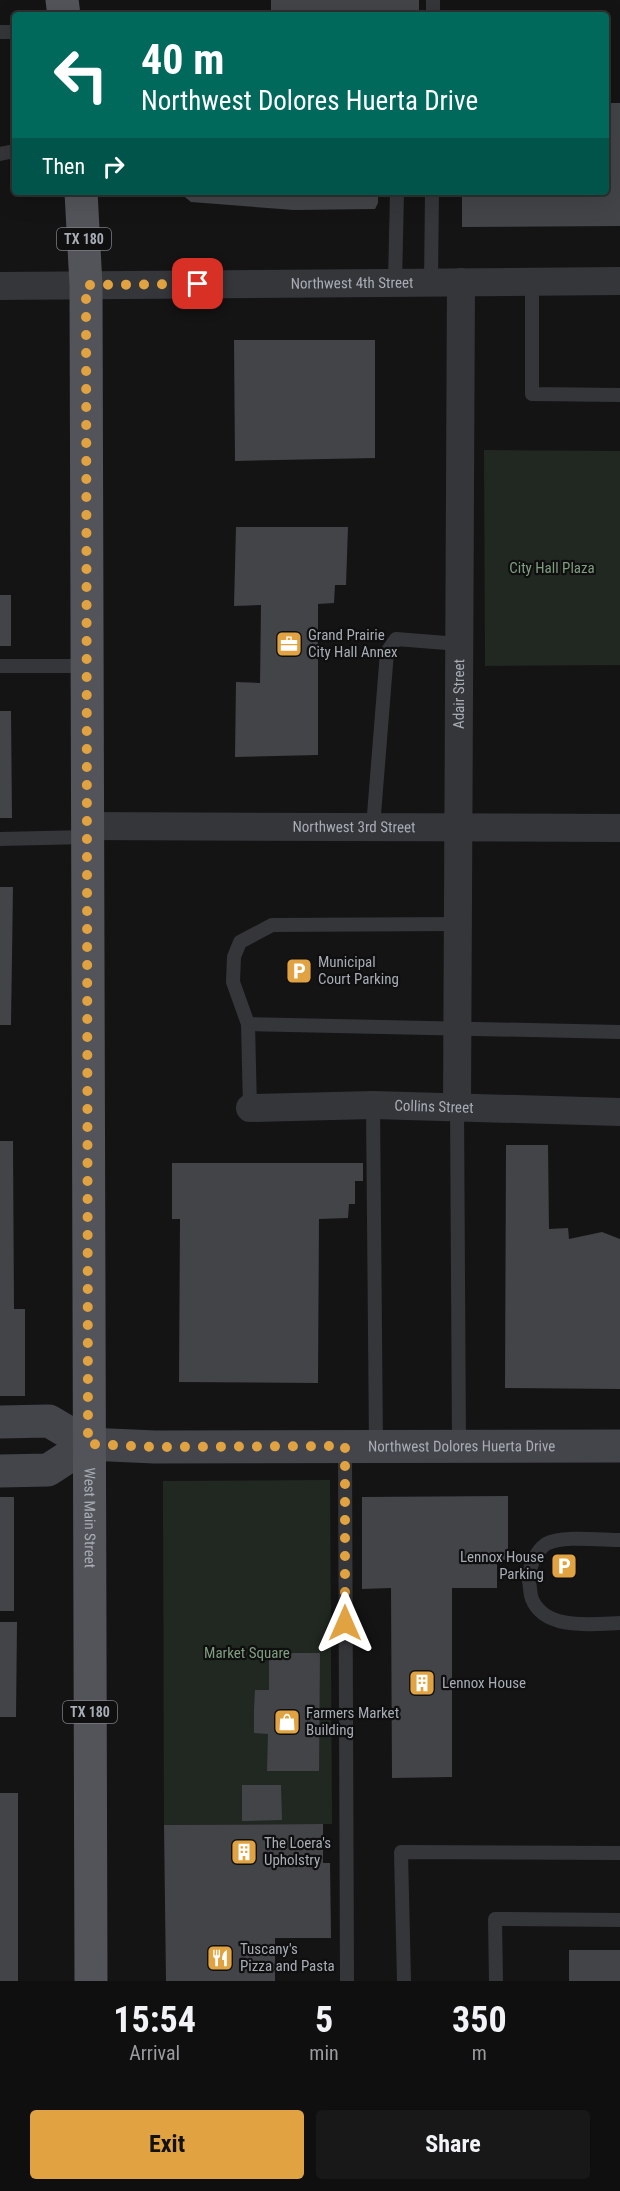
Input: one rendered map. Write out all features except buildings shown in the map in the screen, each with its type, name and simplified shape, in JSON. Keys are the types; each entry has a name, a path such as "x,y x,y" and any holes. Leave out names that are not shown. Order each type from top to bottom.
{"main road":[{"name":"West Main Street","path":"81,195 86,285 91,1981"}],"street":[{"name":"Northwest 4th Street","path":"0,286 620,281"},
{"name":"Adair Street","path":"457,1106 461,282"},
{"name":"Northwest 3rd Street","path":"87,832 373,827 620,828"},
{"name":"Collins Street","path":"250,1108 373,1105 620,1112"},
{"path":"0,1422 50,1421 88,1444 48,1470 0,1471"},
{"name":"Northwest Dolores Huerta Drive","path":"88,1444 155,1447 620,1446"}],"lane":[{"path":"395,282 397,195"},
{"path":"431,282 432,195"},
{"path":"532,282 532,394 620,395"},
{"path":"373,827 387,652 396,639 459,644"},
{"path":"0,666 87,666"},
{"path":"0,839 87,832"},
{"path":"250,1108 248,1024 233,982 234,957 240,942 272,925 458,924"},
{"path":"248,1024 620,1032"},
{"path":"347,1981 361,1446 373,1105"},
{"path":"457,1106 459,1446"},
{"path":"620,1540 563,1540 547,1544 534,1558 529,1575 532,1599 544,1614 565,1623 620,1623"},
{"path":"404,1981 402,1852 620,1853"},
{"path":"496,1981 495,1918 620,1920"}],"green space":[{"name":"City Hall Plaza","path":"484,450 620,451 620,665 485,666"},
{"name":"Market Square","path":"330,1480 332,1824 164,1825 163,1481"}],"place":[{"name":"Grand Prairie City Hall Annex","path":"289,644"},
{"name":"Municipal Court Parking","path":"299,971"},
{"name":"Lennox House Parking","path":"564,1566"},
{"name":"Lennox House","path":"422,1683"},
{"name":"Farmers Market Building","path":"287,1722"},
{"name":"The Loera's Upholstry","path":"244,1852"},
{"name":"Tuscany's Pizza and Pasta","path":"220,1958"}],"route":[{"path":"198,284 86,285 88,1444 155,1447 345,1446 345,1623"}]}
